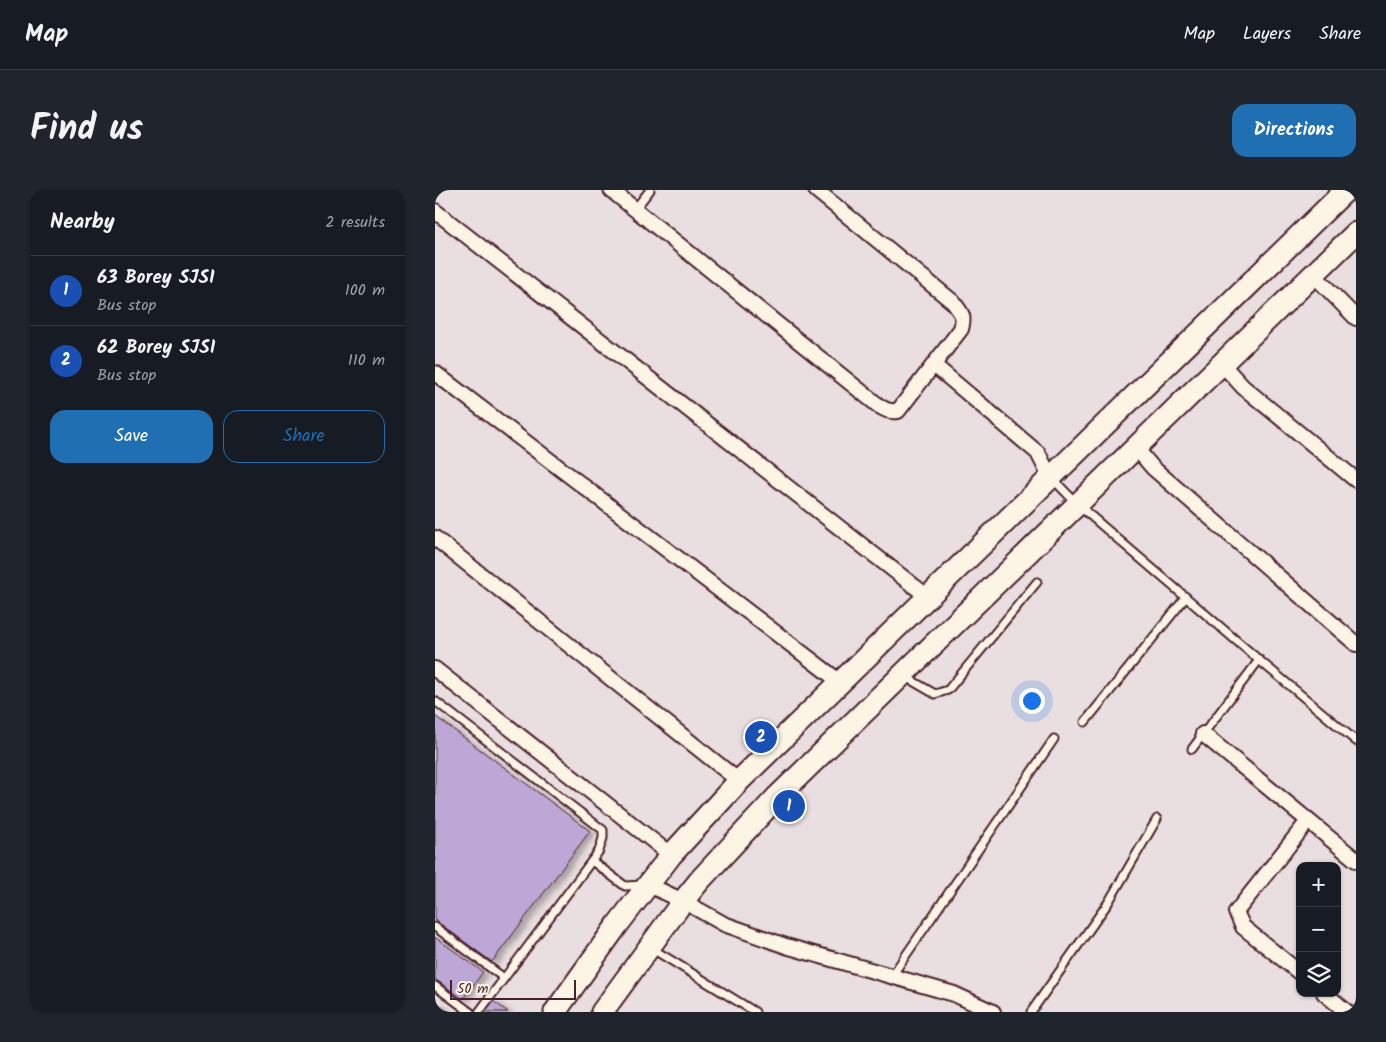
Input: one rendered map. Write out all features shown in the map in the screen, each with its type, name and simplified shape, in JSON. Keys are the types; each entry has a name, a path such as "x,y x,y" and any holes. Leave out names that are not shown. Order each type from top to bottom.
{"main road":[{"path":"555,1012 671,855 739,781 1346,190"},
{"path":"602,1012 649,946 700,880 777,797 1356,233"}],"street":[{"path":"611,190 886,411 898,411 961,330 964,320 963,315 953,302 816,190"},
{"path":"435,211 928,597"},
{"path":"1313,275 1356,318"},
{"path":"1222,364 1243,387 1356,480"},
{"path":"934,365 1038,453 1050,477"},
{"path":"435,373 840,682"},
{"path":"1135,447 1153,468 1356,644"},
{"path":"435,538 739,781"},
{"path":"435,669 671,855"},
{"path":"1203,734 1356,860"},
{"path":"1296,970 1243,927 1236,912 1308,821"},
{"path":"649,885 724,924 786,946 954,994 993,1012"},
{"path":"1329,997 1347,1012"}],"lane":[{"path":"635,209 651,190"},
{"path":"1050,477 1077,504 1356,741"},
{"path":"903,675 935,694 948,690 1037,582"},
{"path":"1085,722 1186,598"},
{"path":"1191,750 1259,660"},
{"path":"435,701 603,830 603,838 599,850 592,861 479,1012"},
{"path":"891,977 1054,739"},
{"path":"1031,1012 1108,902 1157,819"},
{"path":"592,861 625,886 649,885"},
{"path":"435,927 504,978"},
{"path":"649,946 755,1012"},
{"path":"435,986 470,1012"}],"building":[{"path":"435,716 590,831 492,962 435,920"},
{"path":"435,937 483,972 463,999 435,979"},
{"path":"492,1000 508,1012 483,1012"},
{"path":"435,1002 448,1012 435,1012"}],"place":[{"name":"62 Borey SJSI","path":"761,737"},
{"name":"63 Borey SJSI","path":"789,806"}]}
